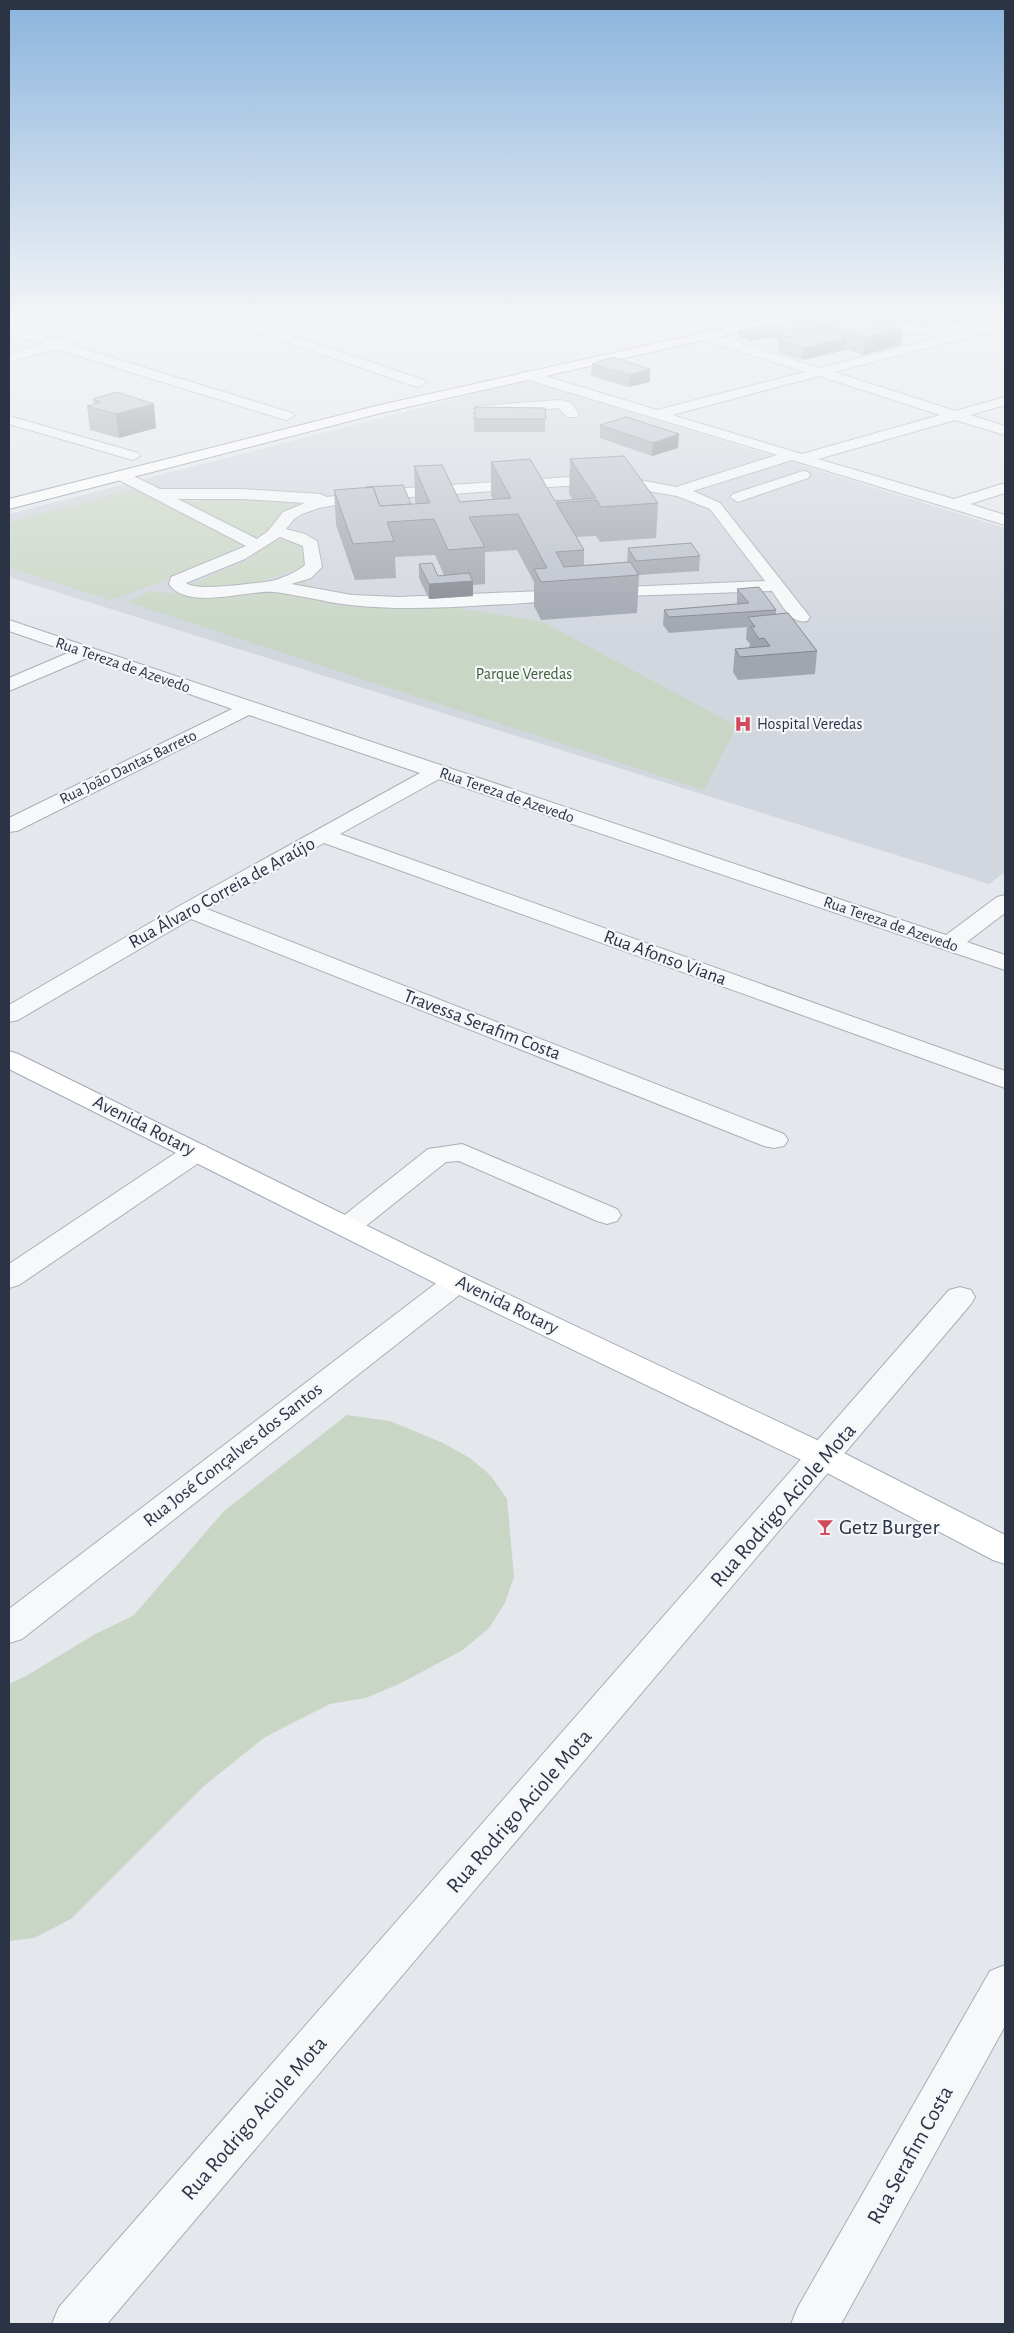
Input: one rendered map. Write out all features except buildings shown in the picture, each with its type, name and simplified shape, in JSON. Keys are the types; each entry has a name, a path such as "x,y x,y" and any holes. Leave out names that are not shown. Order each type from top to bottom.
{"main road":[{"path":"9,504 330,424"},
{"path":"104,463 139,454"},
{"name":"Avenida Rotary","path":"9,1059 457,1282 824,1457 1005,1551"}],"street":[{"path":"24,424 139,454"},
{"path":"686,424 799,463 955,504 1005,520"},
{"path":"697,491 799,463 928,424"},
{"path":"981,424 1005,431"},
{"path":"157,494 232,494 338,500 554,483 616,482 678,491 716,491 799,463"},
{"path":"738,496 799,463"},
{"path":"554,483 632,468"},
{"path":"660,473 697,491 715,506 801,617"},
{"path":"120,476 256,546"},
{"path":"955,504 1005,488"},
{"path":"276,531 299,537 311,544 314,566 305,574 271,586 196,594 183,590 177,584 178,581 245,553 276,531 284,518 294,512 338,500"},
{"path":"271,586 351,600 444,603 542,596"},
{"path":"589,594 777,586"},
{"name":"Rua Tereza de Azevedo","path":"9,625 436,772 950,944 1002,958"},
{"path":"9,685 86,652"},
{"name":"Rua João Dantas Barreto","path":"9,826 248,708"},
{"name":"Rua Álvaro Correia de Araújo","path":"9,1015 189,910 325,836 436,772"},
{"name":"Rua Afonso Viana","path":"325,836 1005,1080"},
{"path":"950,944 1005,902"},
{"name":"Travessa Serafim Costa","path":"189,910 774,1140"},
{"path":"9,1278 196,1152"},
{"path":"347,1227 438,1154 450,1152 462,1152 607,1216"},
{"name":"Rua José Gonçalves dos Santos","path":"9,1628 457,1282"},
{"name":"Rua Rodrigo Aciole Mota","path":"76,2324 960,1298"},
{"name":"Rua Serafim Costa","path":"815,2324 1005,1986"}],"shaded area":[{"name":"Hospital Veredas","path":"359,424 668,424 1005,528 1005,872 989,884 9,577 9,514"}],"green space":[{"path":"155,484 196,502 251,487 297,504 266,532 201,568 110,600 9,568 9,522"},
{"path":"283,539 306,546 311,559 304,568 254,583 205,591 185,587 248,560 267,544"},
{"name":"Parque Veredas","path":"304,580 330,602 436,605 541,621 737,726 704,790 126,602 151,591 201,596"},
{"path":"347,1415 390,1421 443,1443 470,1458 491,1476 507,1499 514,1577 505,1603 489,1628 463,1650 401,1683 366,1698 330,1704 265,1737 205,1785 71,1919 34,1938 9,1941 9,1684 26,1676 97,1633 133,1616 224,1511"}],"place":[{"name":"Hospital Veredas","path":"743,724"},
{"name":"Getz Burger","path":"825,1527"}]}
